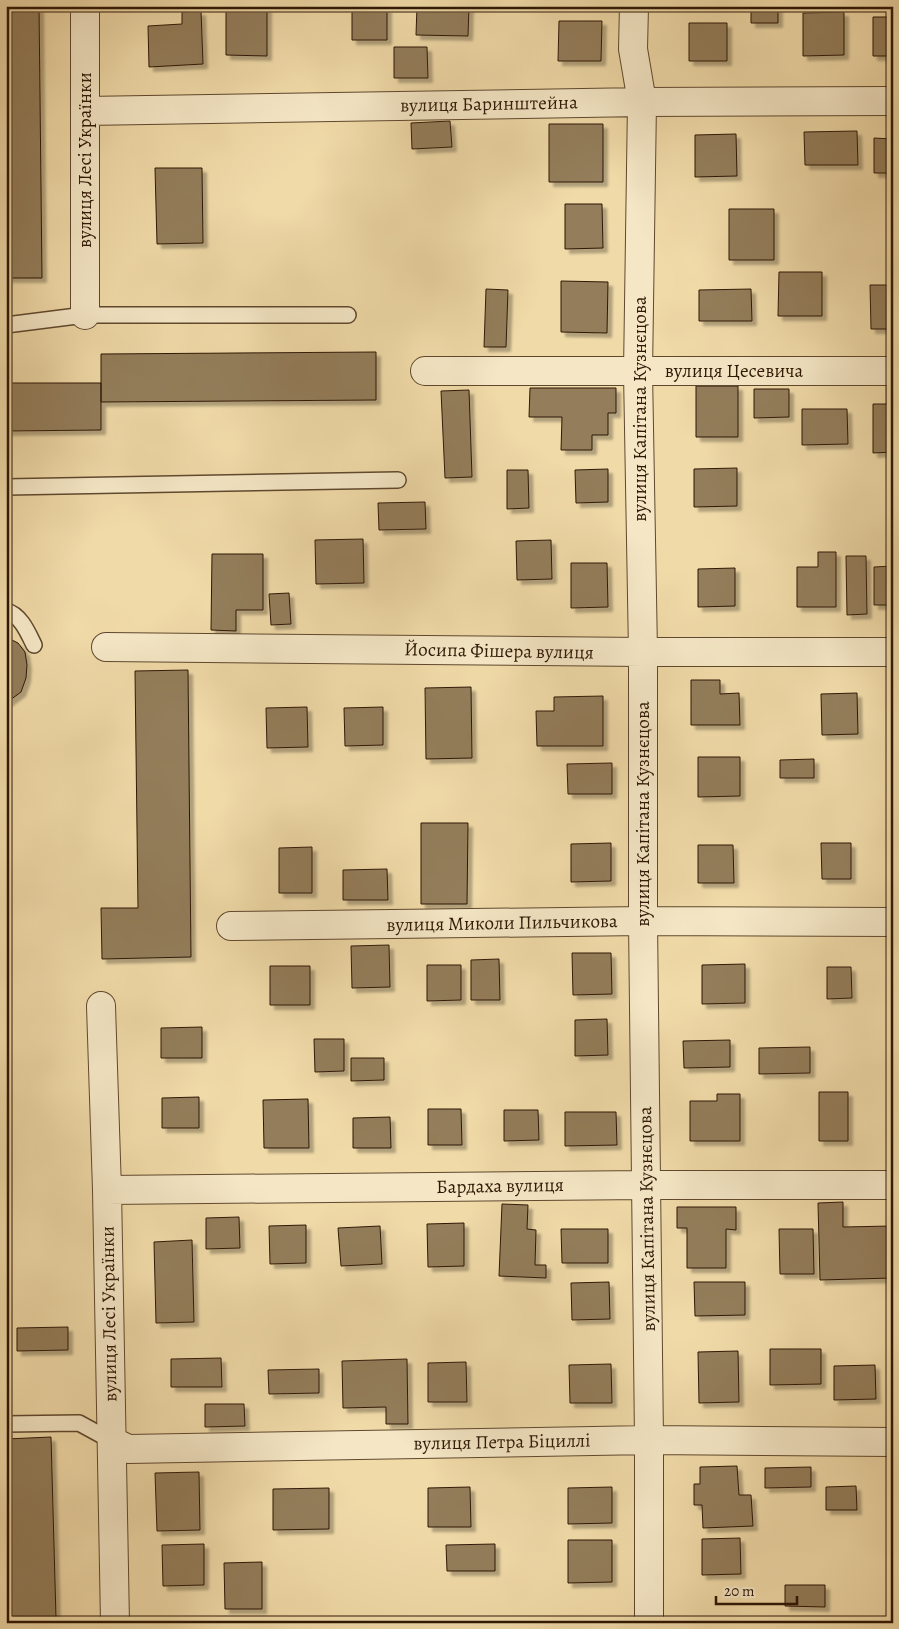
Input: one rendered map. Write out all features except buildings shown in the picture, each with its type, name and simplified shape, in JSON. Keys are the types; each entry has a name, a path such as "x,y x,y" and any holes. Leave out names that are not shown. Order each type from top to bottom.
{"street":[{"name":"вулиця Лесі Українки","path":"85,6 86,315"},
{"name":"вулиця Капітана Кузнєцова","path":"634,6 633,49 642,102 638,372 643,652 643,920 650,1440 649,1623"},
{"name":"вулиця Баринштейна","path":"85,111 642,102 893,101"},
{"name":"вулиця Цесевича","path":"425,371 893,370"},
{"name":"Йосипа Фішера вулиця","path":"106,647 643,652 893,652"},
{"name":"вулиця Миколи Пильчикова","path":"231,926 643,920 893,922"},
{"name":"вулиця Лесі Українки","path":"101,1006 107,1190 116,1623"},
{"name":"Бардаха вулиця","path":"107,1190 893,1184"},
{"name":"вулиця Петра Біциллі","path":"112,1441 128,1448 650,1440 893,1442"}],"lane":[{"path":"6,325 86,315 348,315"},
{"path":"6,487 398,480"},
{"path":"6,611 12,613 25,626 34,645"},
{"path":"6,1424 79,1424 112,1441"}]}
